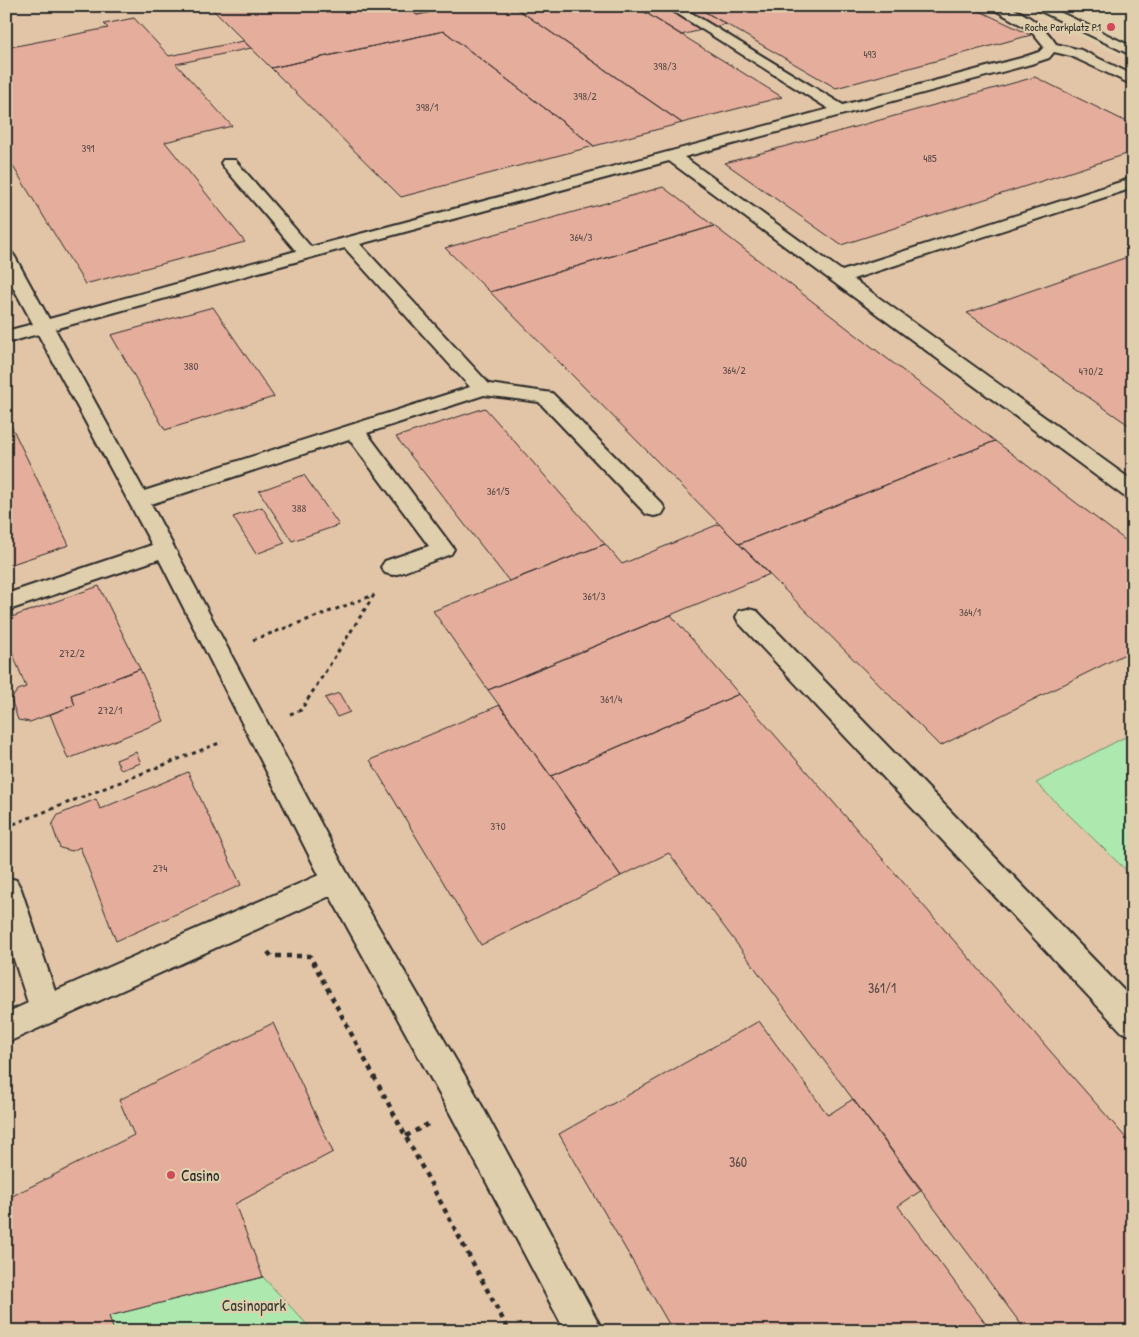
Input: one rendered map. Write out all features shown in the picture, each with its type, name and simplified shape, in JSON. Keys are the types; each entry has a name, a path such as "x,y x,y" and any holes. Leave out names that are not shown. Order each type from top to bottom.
{"lane":[{"path":"671,6 840,110"},
{"path":"994,6 1037,29 1045,35 1051,47 1076,53 1133,81"},
{"path":"1036,6 1133,52"},
{"path":"6,337 671,155 1026,62 1044,55 1051,47"},
{"path":"671,155 1133,492"},
{"path":"229,163 307,254"},
{"path":"839,278 1133,182"},
{"path":"349,242 483,389"},
{"path":"6,257 220,652 336,880 463,1104 585,1331"},
{"path":"139,500 483,389 545,397 654,509"},
{"path":"354,431 443,549 393,567"},
{"path":"6,603 165,549"},
{"path":"748,618 1133,1022"},
{"path":"6,1028 336,880"},
{"path":"6,889 46,1010"}],"path":[{"path":"220,652 388,590 393,567"},
{"path":"6,827 301,710 374,595"},
{"path":"247,920 271,956 310,956 510,1331"}],"shaded area":[{"path":"6,6 1017,6 1133,62 1133,1331 6,1331"}],"green space":[{"path":"1133,733 1133,877 1036,783"},
{"name":"Casinopark","path":"263,1277 313,1331 114,1331 109,1316"}],"building":[{"path":"209,6 406,6 417,15 460,6 513,6 682,123 594,146 444,31 271,68"},
{"path":"406,6 460,6 417,15"},
{"path":"513,6 635,6 782,97 682,123"},
{"path":"635,6 695,6 726,24 681,35"},
{"path":"695,6 969,6 1031,35 836,88"},
{"path":"134,18 169,56 243,41 251,48 176,64 232,126 165,142 245,242 85,284 6,155 6,48 108,28 104,24"},
{"path":"444,31 594,146 401,197 271,68"},
{"path":"1035,77 1133,125 1133,152 841,245 725,163"},
{"path":"663,187 714,226 490,292 445,248"},
{"path":"714,226 995,441 739,544 490,292"},
{"path":"1133,255 1133,428 967,313"},
{"path":"213,307 274,397 165,430 111,335"},
{"path":"485,408 605,544 509,581 396,437"},
{"path":"6,415 69,545 6,566"},
{"path":"995,441 1133,546 1133,650 940,746 739,544"},
{"path":"304,475 339,525 292,541 259,491"},
{"path":"262,507 285,543 256,554 233,517"},
{"path":"719,524 770,574 488,690 433,611 605,544 622,564"},
{"path":"99,586 140,669 71,695 75,705 30,722 18,720 11,699 18,690 26,687 6,637 6,619"},
{"path":"671,615 739,694 551,776 488,690"},
{"path":"140,669 164,721 68,759 50,714 75,705 71,695"},
{"path":"339,693 350,712 337,717 325,698"},
{"path":"739,694 1133,1146 1133,1331 1026,1331 669,853 621,876 551,776"},
{"path":"500,705 621,876 481,945 370,760"},
{"path":"136,752 141,763 121,770 116,760"},
{"path":"188,772 241,885 116,941 80,847 72,851 60,848 52,825 58,815 96,799 100,809"},
{"path":"759,1021 828,1115 853,1099 922,1190 898,1206 991,1331 673,1331 559,1134"},
{"name":"Casino","path":"273,1023 333,1152 235,1204 263,1277 109,1316 114,1331 6,1331 6,1199 134,1135 119,1100"}],"place":[{"name":"Roche Parkplatz P1","path":"1111,27"},
{"name":"Casino","path":"171,1175"}]}
